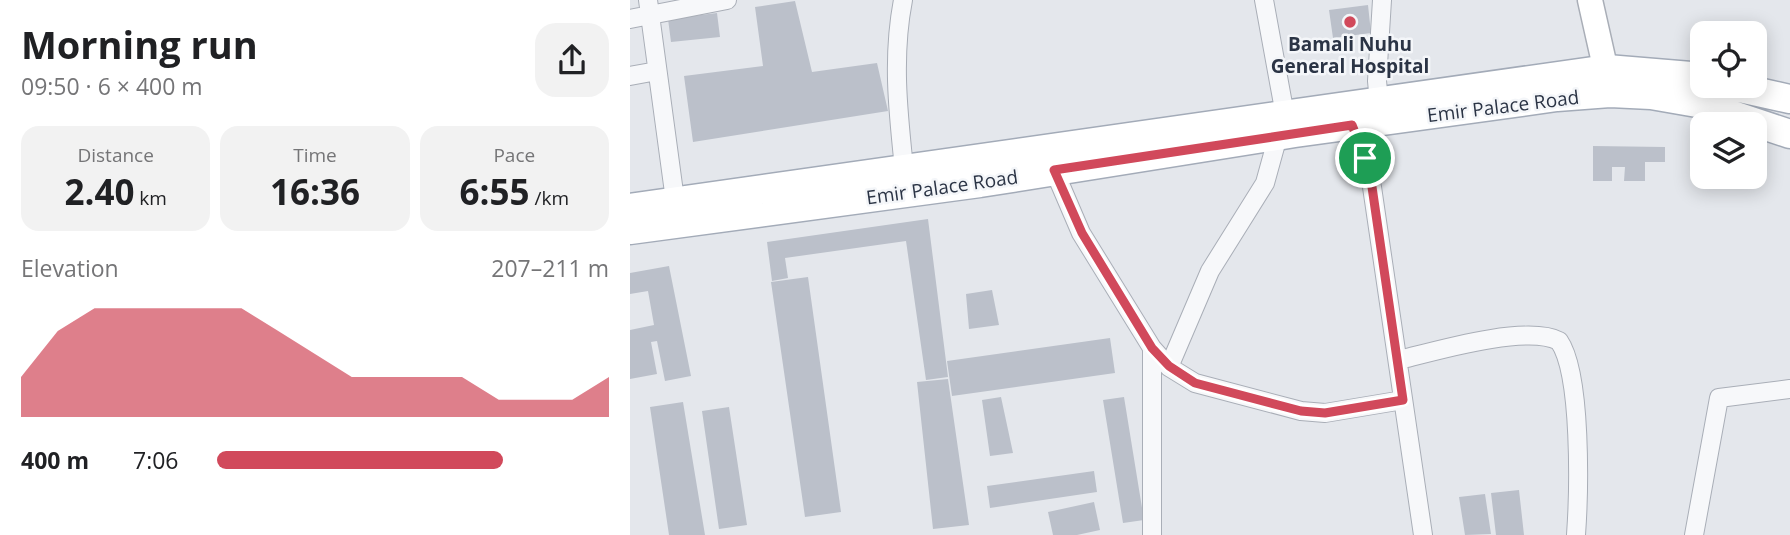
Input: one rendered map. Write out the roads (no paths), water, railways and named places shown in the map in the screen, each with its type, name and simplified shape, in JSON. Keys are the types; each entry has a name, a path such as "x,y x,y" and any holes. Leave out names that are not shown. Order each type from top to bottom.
{"main road":[{"path":"1767,79 1790,82"},
{"name":"Emir Palace Road","path":"630,208 904,168 1282,125 1352,125 1557,97 1609,81"},
{"name":"Emir Palace Road","path":"630,230 1054,170 1282,125 1379,101 1609,81 1690,84"},
{"path":"1767,94 1790,99"},
{"name":"Emir Palace Road","path":"1724,98 1790,134"},
{"path":"1735,98 1790,119"}],"street":[{"path":"630,19 649,8 727,0"},
{"path":"1169,366 1210,271 1265,183 1282,125 1264,0"},
{"path":"1379,101 1377,81 1382,0"},
{"path":"1590,0 1609,81"},
{"path":"900,1 895,50 896,94 904,168"},
{"path":"649,8 675,200"},
{"path":"630,76 657,71"},
{"path":"1352,125 1365,158 1372,187 1423,535"},
{"path":"1054,170 1082,233 1152,348 1169,366 1195,383 1301,411 1337,411 1403,400"},
{"path":"1399,360 1483,339 1544,337 1559,341 1570,383 1578,439 1576,535"},
{"path":"1152,348 1152,535"},
{"path":"1694,535 1719,398 1790,389"}],"place":[{"name":"Bamali Nuhu General Hospital","path":"1350,22"}]}
